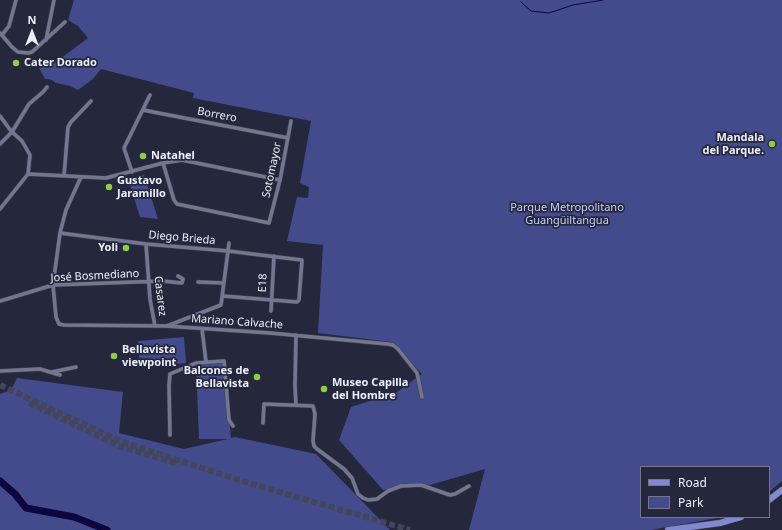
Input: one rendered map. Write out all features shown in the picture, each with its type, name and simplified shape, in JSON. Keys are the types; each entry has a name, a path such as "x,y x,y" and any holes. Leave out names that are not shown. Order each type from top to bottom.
{"main road":[{"path":"770,499 782,490"},
{"path":"668,530 720,523 738,518"}],"street":[{"path":"16,0 9,26 1,34 18,52 32,52 46,41 65,22"},
{"path":"46,41 54,0"},
{"path":"0,144 12,132 28,105 47,87"},
{"path":"132,172 124,148 150,95"},
{"path":"64,176 68,127 92,101"},
{"name":"Borrero","path":"143,110 288,138"},
{"path":"0,116 12,132 22,141 30,156 28,174 0,209"},
{"name":"Sotomayor","path":"164,163 174,200 177,204 269,223 280,180 291,121"},
{"path":"28,174 109,178 164,163 185,160 280,180"},
{"path":"53,285 60,233 66,210 81,177"},
{"name":"Diego Brieda","path":"60,233 146,244 228,251 302,260 298,302 271,300"},
{"path":"166,326 220,305 223,296 229,243"},
{"name":"Casarez","path":"146,244 150,305 155,326"},
{"name":"E18","path":"270,311 274,256"},
{"name":"José Bosmediano","path":"0,301 53,285 162,281 182,283 182,278 178,276"},
{"path":"198,282 224,283"},
{"name":"Mariano Calvache","path":"53,285 57,320 61,325 166,326 296,335 393,345 417,373 422,397"},
{"path":"223,296 271,300"},
{"path":"202,329 206,362"},
{"path":"296,335 296,405"},
{"path":"170,435 170,374 196,362 224,361 229,420 233,426"},
{"path":"51,372 76,367"},
{"path":"0,371 40,369 60,375"},
{"path":"263,423 264,404 311,406 314,408 313,441 316,449 344,469 352,478 358,494 368,500 377,500 388,491 401,486 421,485 450,495 455,494 468,486"}],"green space":[{"name":"Parque Metropolitano Guangüiltangua","path":"74,0 782,0 782,481 770,491 770,466 640,466 640,518 717,518 651,530 469,530 485,469 430,485 383,490 339,440 351,407 397,392 422,374 391,342 318,333 323,245 287,241 297,197 308,198 309,187 300,183 311,121 193,98 194,93 101,69 93,79 78,90 70,86 56,83 52,80 45,79 39,68 56,62 88,38 78,26 68,20"},
{"path":"144,175 158,219 140,217 128,179"},
{"path":"184,337 186,363 140,367 138,341"},
{"path":"224,361 231,438 235,437 316,454 390,530 0,530 0,394 11,390 17,378 123,392 119,433 184,449 228,439 199,439 196,363"}],"waterway":[{"path":"521,2 531,11 549,13 573,5 603,0"},
{"path":"0,481 15,494 26,508 74,517 107,530"}],"tunnel":[{"path":"0,385 120,441 239,480 410,530"},
{"path":"29,403 119,446 179,464"}],"place":[{"name":"Cater Dorado","path":"16,63"},
{"name":"Mandala del Parque.","path":"772,144"},
{"name":"Natahel","path":"143,156"},
{"name":"Gustavo Jaramillo","path":"109,187"},
{"name":"Yoli","path":"126,248"},
{"name":"Bellavista viewpoint","path":"114,356"},
{"name":"Balcones de Bellavista","path":"257,377"},
{"name":"Museo Capilla del Hombre","path":"324,389"}]}
